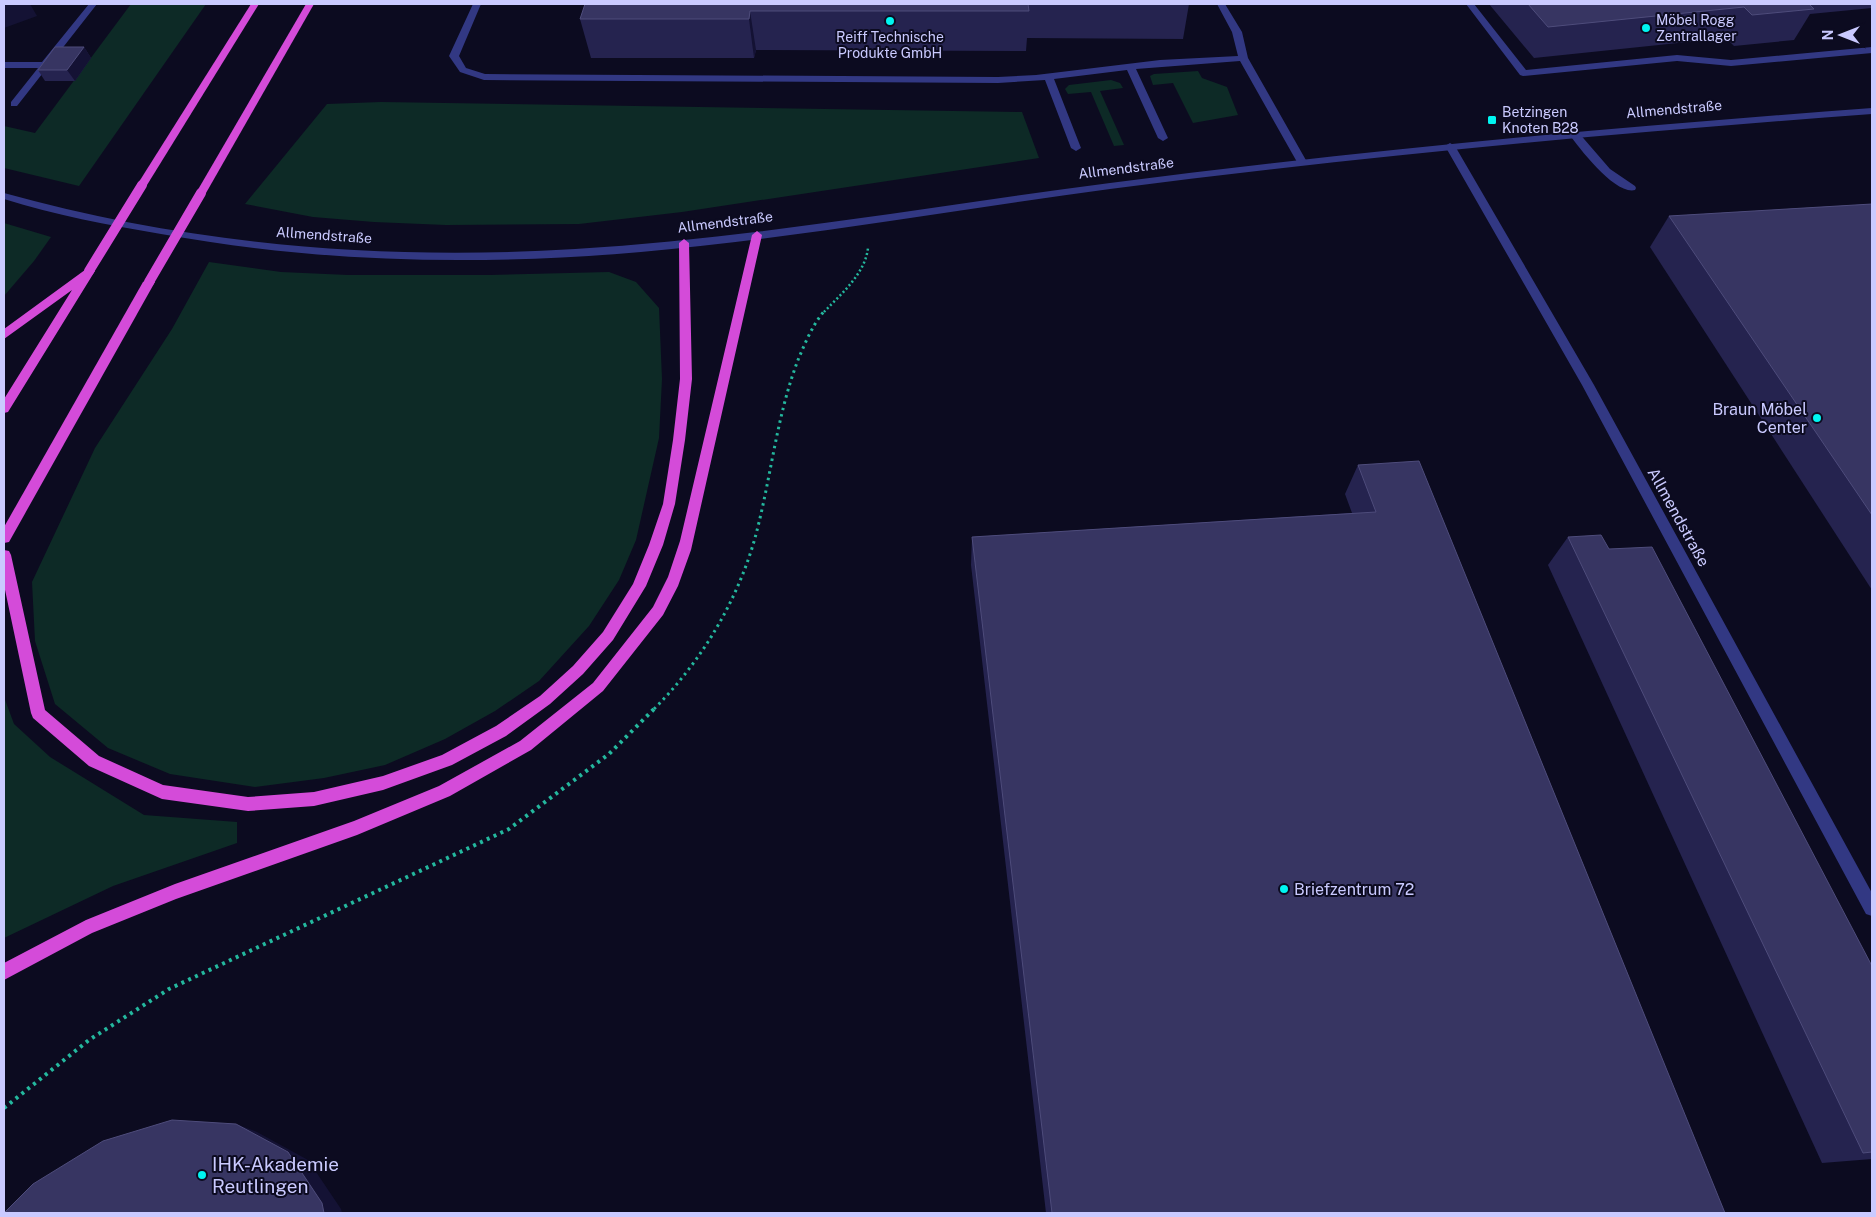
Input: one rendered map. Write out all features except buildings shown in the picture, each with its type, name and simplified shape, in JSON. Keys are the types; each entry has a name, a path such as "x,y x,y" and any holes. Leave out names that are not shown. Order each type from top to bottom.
{"highway":[{"path":"4,409 255,4"},
{"path":"4,538 310,4"},
{"path":"4,972 60,939 111,917 421,802 483,772 517,752 568,715 606,680 658,610 674,578 687,541 757,235"},
{"path":"4,556 38,714 94,761 128,777 162,792 248,804 314,799 383,783 447,760 501,731 545,700 578,670 608,636 639,586 656,546 669,504 679,440 686,379 684,243"},
{"path":"4,335 88,272"}],"street":[{"path":"14,104 93,4"},
{"path":"477,4 454,56 463,70 484,77 998,80 1049,77 1130,66 1242,58"},
{"path":"1221,4 1237,32 1242,58 1302,162"},
{"path":"1470,4 1523,73 1677,58 1730,63 1872,50"},
{"path":"4,65 45,65"},
{"path":"1130,66 1163,138"},
{"path":"1049,77 1076,148"},
{"name":"Allmendstraße","path":"4,196 41,207 109,222 231,243 296,251 394,256 497,256 577,253 757,235 1042,195 1302,162 1574,134 1872,111"},
{"path":"1574,134 1592,158 1607,173 1631,188"},
{"name":"Allmendstraße","path":"1450,146 1588,385 1872,908"}],"green space":[{"path":"131,4 206,4 79,186 4,168 4,126 35,133"},
{"path":"1198,71 1202,78 1227,87 1238,115 1193,123 1173,83 1153,85 1150,76 1154,74"},
{"path":"1111,80 1120,83 1123,88 1100,91 1124,145 1114,146 1091,92 1068,94 1065,89 1069,85"},
{"path":"381,102 1022,112 1039,158 682,212 579,224 446,225 374,222 313,217 245,204 327,104"},
{"path":"4,223 51,237 34,261 4,296"},
{"path":"209,262 281,272 348,275 490,275 609,272 636,282 659,308 662,379 659,438 636,540 619,580 589,626 539,681 495,711 445,739 385,765 324,778 255,787 170,774 108,748 55,704 35,641 32,582 95,448 172,329"},
{"path":"4,697 14,724 50,757 144,815 237,822 237,843 113,886 4,938"}],"place":[{"name":"Reiff Technische Produkte GmbH","path":"890,21"},
{"name":"Möbel Rogg Zentrallager","path":"1646,28"},
{"name":"Betzingen Knoten B28","path":"1492,120"},
{"name":"Braun Möbel Center","path":"1817,418"},
{"name":"Briefzentrum 72","path":"1284,889"},
{"name":"IHK-Akademie Reutlingen","path":"202,1175"}]}
